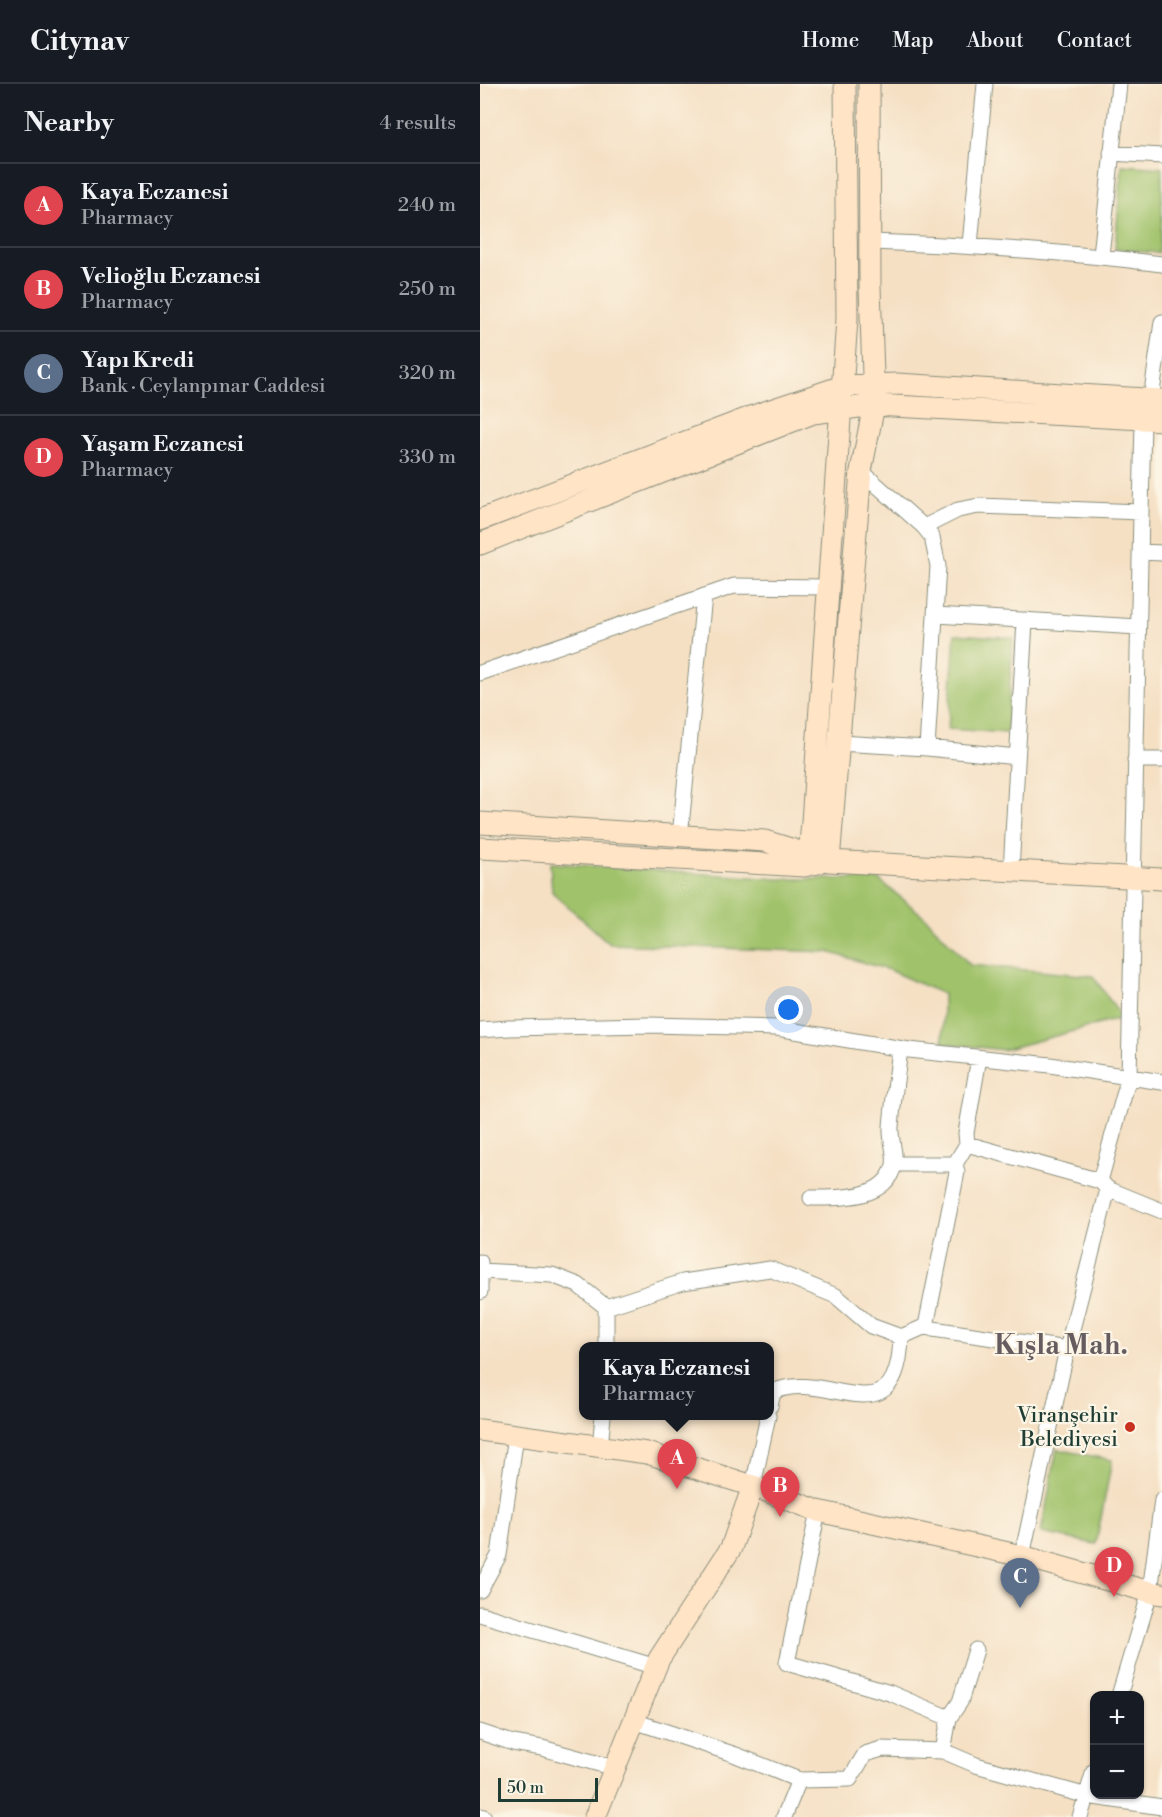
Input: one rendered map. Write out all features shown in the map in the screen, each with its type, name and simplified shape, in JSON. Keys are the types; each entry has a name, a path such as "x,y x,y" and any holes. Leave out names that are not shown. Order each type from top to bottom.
{"street":[{"path":"806,860 829,587 847,320 845,84"},
{"path":"829,861 861,471 874,395 869,84"},
{"path":"970,245 985,84"},
{"path":"1101,256 1119,84"},
{"path":"1111,153 1162,156"},
{"path":"870,242 970,245 1101,256 1162,264"},
{"path":"480,543 813,413 841,409 897,384 1157,399 1162,322"},
{"path":"480,520 759,414 843,386 874,395 1152,419 1141,512 1129,1077 1022,1556"},
{"path":"861,471 924,527 932,537 938,566 927,748"},
{"path":"924,527 958,510 979,506 1141,512"},
{"path":"1140,552 1162,553"},
{"path":"480,673 734,586 829,587"},
{"path":"680,836 704,596"},
{"path":"936,615 1138,627"},
{"path":"1011,871 1024,620"},
{"path":"838,743 927,748 1017,757"},
{"path":"1135,760 1162,760"},
{"path":"480,823 765,841 806,860"},
{"path":"480,848 829,861 1162,879"},
{"path":"480,1030 648,1025 777,1028 900,1049 1162,1082"},
{"path":"811,1198 844,1197 878,1189 884,1184 894,1164 891,1130 900,1049"},
{"path":"926,1326 957,1173 955,1164 967,1144 966,1133 979,1058"},
{"path":"967,1144 1104,1185 1162,1211"},
{"path":"894,1164 955,1164"},
{"path":"480,1292 481,1267 552,1275 578,1286 606,1307"},
{"path":"606,1307 683,1282 770,1269 836,1296 871,1326 901,1337 926,1326 933,1329 1067,1349"},
{"path":"606,1307 606,1342"},
{"path":"774,1392 783,1387 807,1385 855,1395 874,1395 884,1390 900,1360 901,1337"},
{"path":"600,1447 603,1420"},
{"path":"595,1817 656,1667 731,1548 753,1486 767,1420"},
{"path":"480,1430 647,1453 753,1486 818,1511 1022,1556 1156,1593"},
{"path":"480,1590 499,1555 516,1435"},
{"path":"1120,1691 1156,1593 1162,1500"},
{"path":"818,1511 787,1663 890,1693 949,1718"},
{"path":"480,1614 656,1667"},
{"path":"944,1751 949,1718 960,1702 976,1650"},
{"path":"634,1721 736,1755 799,1780 850,1779 865,1754 882,1749 944,1751 976,1766 1087,1796 1162,1808"},
{"path":"480,1732 513,1743 542,1748 614,1768"},
{"path":"784,1817 799,1780"},
{"path":"1080,1817 1090,1787"}],"green space":[{"path":"1122,165 1162,168 1162,221 1159,253 1115,249"},
{"path":"955,634 1013,638 1007,733 948,729"},
{"path":"550,863 779,879 878,879 926,918 970,965 1093,976 1122,1018 1003,1050 943,1043 943,994 889,970 828,952 610,944 552,892"},
{"path":"1057,1449 1112,1460 1096,1544 1041,1533"}],"place":[{"name":"Viranşehir Belediyesi","path":"1130,1427"},
{"name":"Kaya Eczanesi","path":"677,1489"},
{"name":"Velioğlu Eczanesi","path":"780,1517"},
{"name":"Yaşam Eczanesi","path":"1114,1597"},
{"name":"Yapı Kredi","path":"1020,1608"}],"district":[{"name":"Kışla Mah.","path":"1061,1345"}]}
